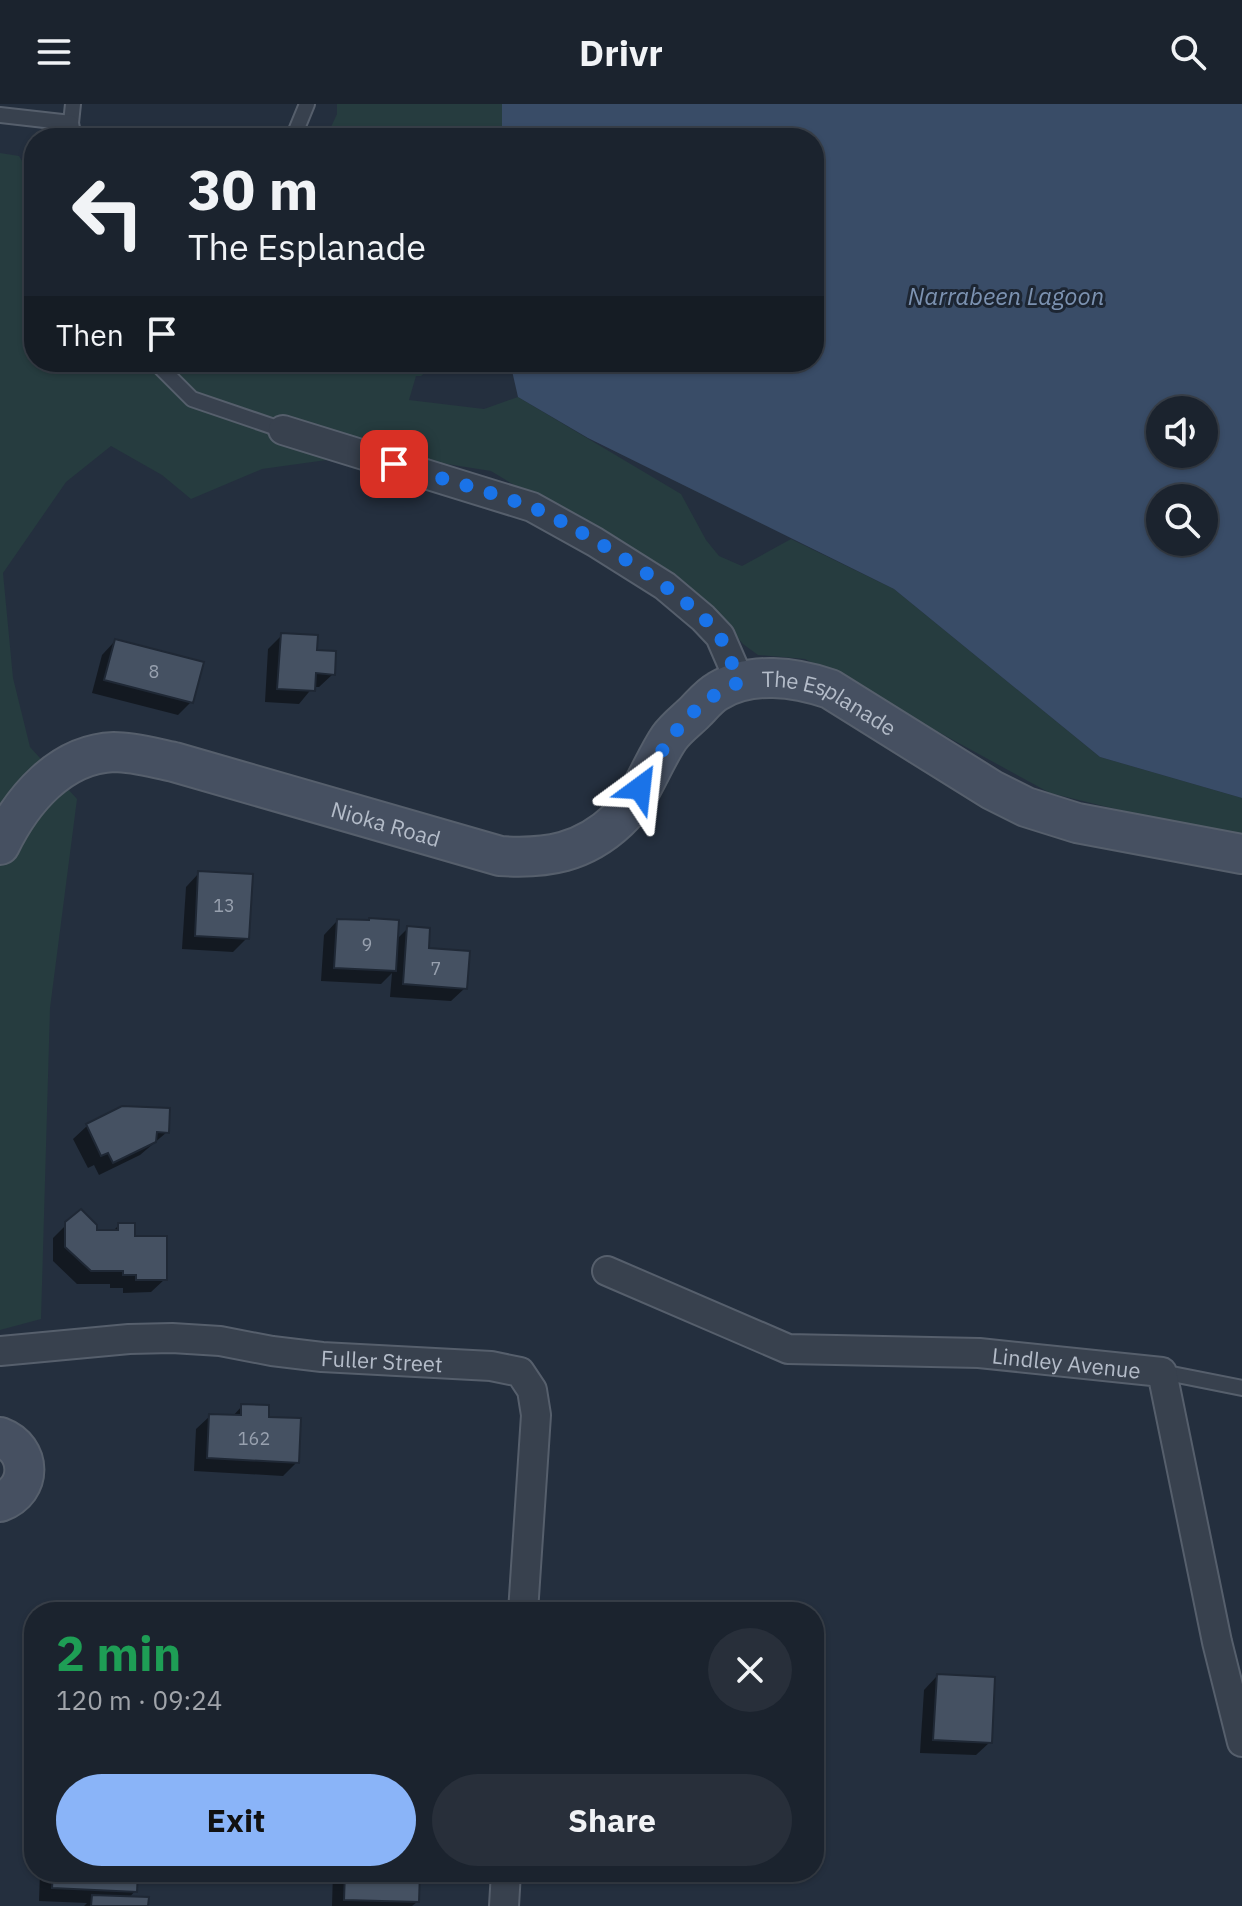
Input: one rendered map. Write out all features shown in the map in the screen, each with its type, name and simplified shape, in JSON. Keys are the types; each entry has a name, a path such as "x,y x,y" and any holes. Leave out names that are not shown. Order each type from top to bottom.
{"street":[{"name":"The Esplanade","path":"283,430 532,507 665,586 720,636 740,682 801,679 830,689 992,790 1026,807 1077,823 1242,854"},
{"name":"Nioka Road","path":"0,845 25,803 57,770 112,752 140,754 174,762 500,856 532,858 562,853 597,838 621,818 671,735 717,692 740,682"},
{"name":"Lindley Avenue","path":"607,1271 788,1349 979,1353 1162,1372 1217,1642 1242,1742"},
{"name":"Fuller Street","path":"0,1351 100,1341 172,1338 220,1341 322,1357 491,1366 520,1372 532,1390 536,1415 524,1602"},
{"path":"0,1437 13,1443 20,1451 25,1472 17,1492 0,1502"},
{"path":"504,1906 505,1882"}],"lane":[{"path":"72,128 73,104"},
{"path":"297,128 307,104"},
{"path":"0,115 62,128"},
{"name":"The Esplanade","path":"165,372 192,399 283,430"},
{"path":"1162,1372 1242,1388"}],"green space":[{"path":"337,104 502,104 502,128 331,128 337,114"},
{"path":"0,153 19,156 24,165 24,372 426,372 416,376 409,400 484,409 518,397 681,494 706,540 719,556 742,566 791,539 894,589 1100,757 1242,798 1242,840 1050,793 805,659 758,655 743,644 723,620 647,566 491,471 377,453 262,469 191,499 162,475 111,446 66,482 3,573 13,678 30,747 77,799 50,1008 41,1319 0,1330"}],"water":[{"name":"Narrabeen Lagoon","path":"502,104 1242,104 1242,798 1100,757 894,589 588,438 518,397 512,372 824,372 824,128 502,128"}],"building":[{"path":"281,633 318,635 317,650 336,651 335,675 316,673 315,691 277,689"},
{"path":"115,639 204,662 193,703 104,680"},
{"path":"198,871 253,874 249,939 195,936"},
{"path":"337,919 399,920 396,971 334,968"},
{"path":"407,926 430,928 429,948 470,951 467,989 403,984"},
{"path":"122,1106 170,1108 169,1133 157,1132 156,1142 113,1163 108,1153 101,1156 86,1124"},
{"path":"81,1209 97,1225 97,1230 118,1230 118,1223 135,1223 135,1236 167,1236 167,1280 136,1280 136,1275 123,1275 123,1271 91,1271 65,1247 65,1222"},
{"path":"241,1404 269,1405 269,1417 301,1418 299,1463 207,1458 209,1414 241,1415"},
{"path":"937,1674 995,1677 992,1743 933,1740"},
{"path":"52,1882 138,1882 137,1892 52,1888"},
{"path":"345,1882 420,1882 419,1902 344,1900"},
{"path":"92,1895 149,1897 148,1906 91,1906"}],"route":[{"path":"394,464 532,507 665,586 720,636 740,682 717,692 671,735 640,788"}]}
